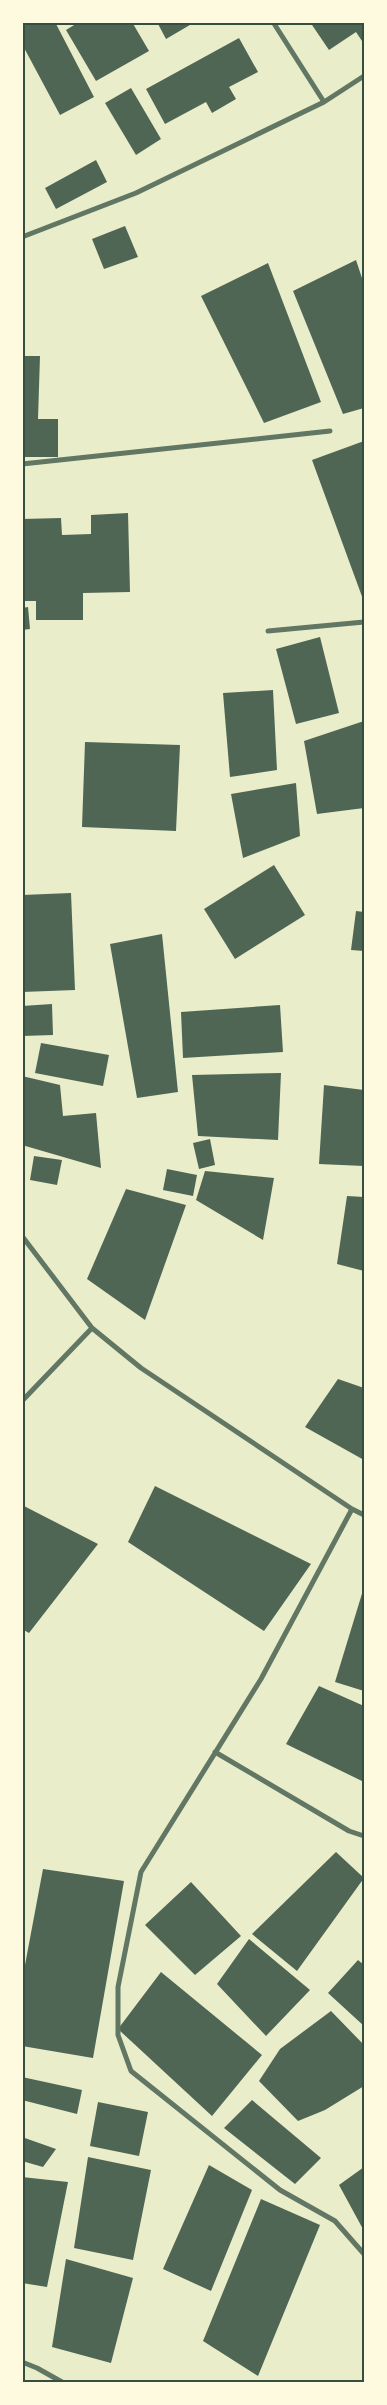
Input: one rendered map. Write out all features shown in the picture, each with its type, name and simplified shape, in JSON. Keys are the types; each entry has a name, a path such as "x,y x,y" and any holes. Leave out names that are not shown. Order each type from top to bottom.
{"street":[{"path":"273,22 324,102"},
{"path":"22,237 136,193 324,102 364,76"},
{"path":"22,464 330,432"},
{"path":"268,631 364,622"},
{"path":"22,1236 92,1328 142,1368 352,1509 364,1515"},
{"path":"22,1401 92,1328"},
{"path":"352,1509 261,1679 141,1872 118,1987 118,2035 131,2071 280,2190 336,2221 364,2254"},
{"path":"215,1752 349,1831 364,1836"},
{"path":"22,2362 62,2382"}],"building":[{"path":"22,22 55,22 94,97 60,115 22,44"},
{"path":"79,22 132,22 149,51 96,81 66,30"},
{"path":"157,22 195,22 166,39"},
{"path":"310,22 364,22 364,40 362,41 356,32 329,50"},
{"path":"239,38 258,72 229,87 236,99 212,113 206,102 165,124 146,89"},
{"path":"131,88 161,139 136,155 105,103"},
{"path":"96,160 107,182 56,209 45,188"},
{"path":"125,226 138,257 104,269 92,239"},
{"path":"356,260 364,284 364,408 343,414 293,291"},
{"path":"268,263 321,402 264,423 201,296"},
{"path":"22,356 40,356 38,419 58,419 58,457 22,457"},
{"path":"364,441 364,602 312,460"},
{"path":"128,513 130,592 83,593 83,620 36,620 36,601 22,601 22,519 61,518 62,535 91,534 91,515"},
{"path":"28,607 30,629 22,630 22,608"},
{"path":"320,637 339,713 296,724 276,649"},
{"path":"273,690 277,770 230,777 223,693"},
{"path":"364,721 364,808 317,814 304,741"},
{"path":"85,742 180,745 176,831 82,827"},
{"path":"296,783 300,836 243,858 231,794"},
{"path":"274,865 305,915 235,959 204,909"},
{"path":"71,893 75,990 22,992 22,895"},
{"path":"356,911 364,912 364,951 351,950"},
{"path":"162,934 178,1092 137,1098 110,944"},
{"path":"52,1004 53,1035 22,1036 22,1006"},
{"path":"280,1005 283,1052 183,1058 181,1012"},
{"path":"41,1043 109,1055 103,1086 35,1073"},
{"path":"281,1073 278,1140 198,1136 192,1075"},
{"path":"22,1076 60,1085 63,1116 96,1113 101,1168 22,1145"},
{"path":"324,1085 364,1090 364,1166 319,1164"},
{"path":"210,1139 215,1165 199,1169 193,1143"},
{"path":"34,1156 62,1160 57,1185 30,1180"},
{"path":"167,1169 197,1175 193,1196 163,1190"},
{"path":"205,1171 274,1178 263,1240 196,1200"},
{"path":"126,1189 186,1205 145,1320 87,1279"},
{"path":"347,1196 364,1197 364,1271 337,1264"},
{"path":"338,1379 364,1388 364,1460 305,1427"},
{"path":"155,1486 311,1564 264,1631 128,1542"},
{"path":"22,1505 98,1544 29,1633 22,1629"},
{"path":"364,1587 364,1691 335,1682"},
{"path":"319,1686 364,1706 364,1782 286,1744"},
{"path":"336,1852 364,1878 297,1971 252,1934"},
{"path":"43,1869 124,1881 93,2058 22,2046 22,1981"},
{"path":"191,1882 241,1936 195,1975 145,1925"},
{"path":"249,1939 310,1990 266,2036 217,1984"},
{"path":"358,1960 364,1965 364,2026 328,1993"},
{"path":"161,1972 262,2055 212,2116 118,2029"},
{"path":"331,2011 364,2045 364,2086 325,2110 298,2121 259,2081 280,2049"},
{"path":"22,2077 82,2090 77,2114 22,2100"},
{"path":"252,2100 321,2158 295,2184 224,2128"},
{"path":"98,2102 148,2112 139,2156 90,2146"},
{"path":"22,2137 56,2149 43,2167 22,2161"},
{"path":"88,2157 151,2170 133,2260 74,2248"},
{"path":"209,2165 252,2190 211,2291 163,2269"},
{"path":"364,2167 364,2231 339,2185"},
{"path":"22,2177 68,2182 47,2287 22,2283"},
{"path":"261,2199 320,2225 258,2376 203,2341"},
{"path":"66,2259 133,2278 111,2363 52,2347"}]}
